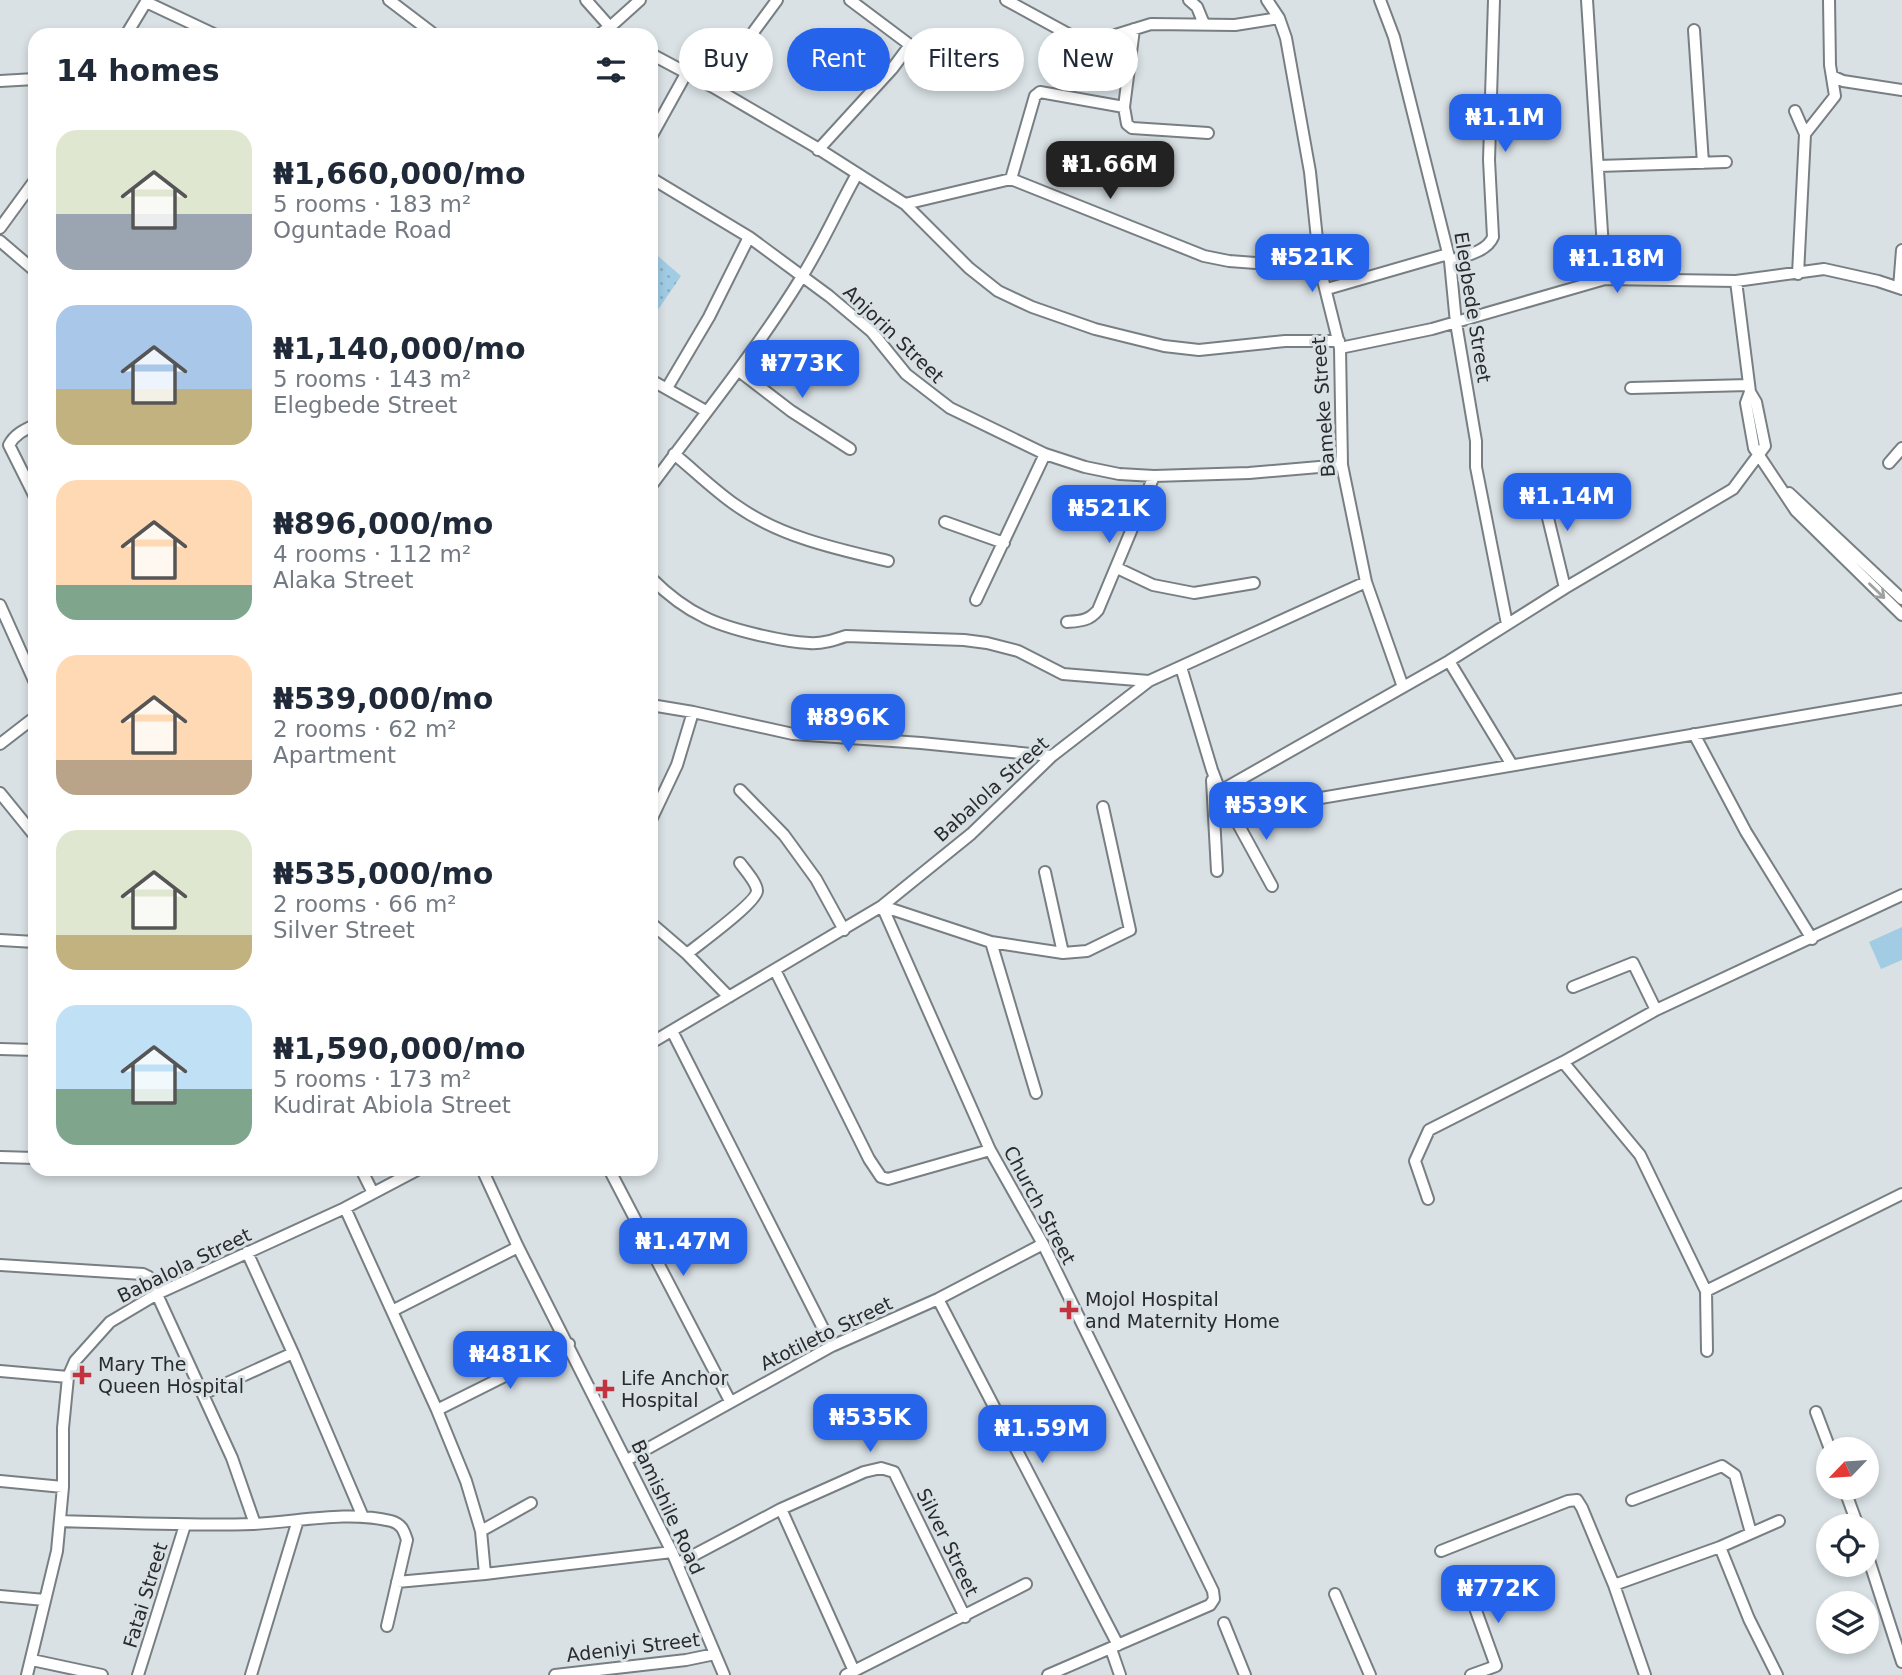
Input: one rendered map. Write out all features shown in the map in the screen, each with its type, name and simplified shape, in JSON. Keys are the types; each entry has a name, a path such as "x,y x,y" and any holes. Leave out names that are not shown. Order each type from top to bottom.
{"street":[{"path":"389,0 426,28"},
{"path":"586,0 604,28"},
{"path":"610,28 640,0"},
{"path":"756,28 777,0"},
{"path":"1006,0 1058,28"},
{"path":"1189,0 1197,7 1204,24"},
{"name":"Bameke Street","path":"1267,0 1279,18 1286,38 1310,172 1320,268 1340,344 1342,465 1366,582 1403,687"},
{"name":"Elegbede Street","path":"1380,0 1394,37 1449,258 1456,323 1476,441 1476,467 1507,624"},
{"path":"1327,289 1485,247 1493,237 1489,160 1494,0"},
{"path":"1587,0 1605,279"},
{"path":"1805,134 1835,96 1830,65 1829,0"},
{"path":"130,28 146,1 202,28"},
{"path":"818,150 892,69 910,45 857,2"},
{"path":"1137,28 1151,24 1235,25 1279,18"},
{"path":"1694,30 1703,163"},
{"path":"658,58 679,68"},
{"path":"1834,77 1843,81 1902,90"},
{"path":"0,80 28,79"},
{"path":"658,124 679,86"},
{"path":"720,91 905,204 969,268 998,291 1032,307 1095,329 1164,346 1199,350 1285,341 1340,344 1456,323 1605,279 1736,281 1824,269 1900,288 1902,250"},
{"path":"1126,91 1124,107 1127,124 1132,128 1208,133"},
{"path":"1011,179 1035,96 1040,92 1124,107"},
{"path":"1795,111 1805,134 1798,274"},
{"path":"1598,166 1726,162"},
{"path":"658,476 739,371 802,277 858,174"},
{"path":"905,204 1011,179 1203,256 1229,261 1320,268"},
{"name":"Anjorin Street","path":"658,182 750,237 802,277 872,332 905,374 950,408 1045,454 1085,467 1119,474 1154,476 1249,473 1342,465"},
{"path":"0,228 28,190"},
{"path":"667,388 709,317 750,237"},
{"path":"0,241 28,265"},
{"path":"1220,791 1449,662 1507,624 1736,487 1765,446 1756,402 1750,389 1736,281"},
{"path":"739,371 791,411 850,449"},
{"path":"658,384 706,411"},
{"path":"1631,388 1750,389"},
{"path":"28,428 12,438 9,445 28,483"},
{"path":"1889,463 1902,448"},
{"path":"1760,453 1796,512 1902,615"},
{"path":"674,454 737,506 773,527 849,552 888,561"},
{"path":"976,600 1045,454"},
{"path":"1067,621 1082,621 1092,617 1098,610 1154,476"},
{"path":"1540,485 1565,589"},
{"path":"1782,487 1902,599"},
{"path":"945,522 1004,543"},
{"path":"1117,568 1153,585 1194,593 1254,583"},
{"name":"Babalola Street","path":"658,1039 882,906 971,834 1052,756 1149,681 1366,582"},
{"path":"658,585 703,617 736,629 809,643 828,642 846,636 964,640 1018,650 1063,674 1149,681"},
{"path":"0,605 28,667"},
{"path":"1449,662 1512,765"},
{"path":"1181,667 1220,791 1272,886"},
{"path":"1233,813 1902,699"},
{"path":"658,706 793,734 1052,756"},
{"path":"658,805 677,765 694,712"},
{"path":"0,744 28,722"},
{"path":"1694,734 1746,832 1812,939"},
{"path":"1212,770 1217,871"},
{"path":"740,790 784,835 816,878 844,930"},
{"path":"0,793 28,827"},
{"path":"882,906 991,942 1063,953 1087,951 1130,930 1103,807"},
{"path":"687,954 757,895 757,888 740,863"},
{"path":"1045,872 1063,953"},
{"path":"1429,1199 1415,1161 1429,1130 1563,1062 1656,1010 1902,895"},
{"name":"Church Street","path":"882,906 990,1150 1043,1244 1213,1591 1214,1599 1210,1605 1115,1647"},
{"path":"658,929 729,997"},
{"path":"0,940 28,942"},
{"path":"991,942 1036,1093"},
{"path":"1573,987 1633,963 1656,1010"},
{"path":"775,970 869,1159 881,1177 888,1179 990,1150"},
{"path":"672,1031 832,1346"},
{"path":"0,1049 28,1050"},
{"path":"1563,1062 1640,1155 1706,1291 1707,1351"},
{"path":"0,1157 28,1158"},
{"path":"364,1176 373,1193"},
{"name":"Babalola Street","path":"27,1675 57,1551 63,1487 63,1429 68,1377 75,1361 110,1322 157,1294 345,1208 406,1176"},
{"name":"Bamishile Road","path":"485,1176 518,1247 672,1552 724,1675"},
{"path":"613,1176 730,1401"},
{"path":"1706,1291 1902,1194"},
{"path":"345,1208 437,1410 466,1481 481,1531 485,1574"},
{"name":"Atotileto Street","path":"627,1460 832,1346 938,1299 1043,1244"},
{"path":"392,1311 518,1247"},
{"path":"247,1252 363,1517"},
{"path":"0,1265 144,1274 152,1281 232,1458 255,1524"},
{"path":"938,1299 1115,1647 1120,1675"},
{"path":"437,1410 569,1345"},
{"path":"203,1394 293,1353"},
{"path":"0,1371 68,1377"},
{"path":"1816,1412 1825,1437"},
{"path":"1632,1500 1723,1466 1735,1475 1751,1533"},
{"name":"Silver Street","path":"677,1564 781,1508 864,1472 888,1469 894,1472 965,1617"},
{"path":"0,1481 63,1487"},
{"path":"1441,1551 1568,1501 1577,1500 1614,1585 1645,1675"},
{"path":"481,1531 531,1503"},
{"path":"781,1508 850,1673 1026,1584"},
{"path":"60,1521 185,1525 255,1524 363,1517 394,1522 404,1531 407,1540 387,1626"},
{"path":"251,1675 298,1520"},
{"path":"1614,1585 1720,1547 1779,1521"},
{"name":"Fatai Street","path":"138,1675 185,1525"},
{"path":"1720,1547 1749,1619 1777,1675"},
{"path":"397,1582 672,1552"},
{"path":"1874,1577 1902,1662"},
{"path":"1335,1594 1370,1675"},
{"path":"1470,1594 1496,1666 1471,1675"},
{"path":"0,1596 45,1600"},
{"path":"1224,1623 1245,1675"},
{"path":"1048,1675 1115,1647"},
{"name":"Adeniyi Street","path":"555,1675 686,1660 715,1654"},
{"path":"32,1660 102,1675"}],"shaded area":[{"path":"658,256 681,276 658,310"},
{"path":"1902,927 1902,960 1881,969 1869,942"}],"place":[{"name":"Mojol Hospital and Maternity Home","path":"1069,1310"},
{"name":"Mary The Queen Hospital","path":"82,1375"},
{"name":"Life Anchor Hospital","path":"605,1389"}]}
